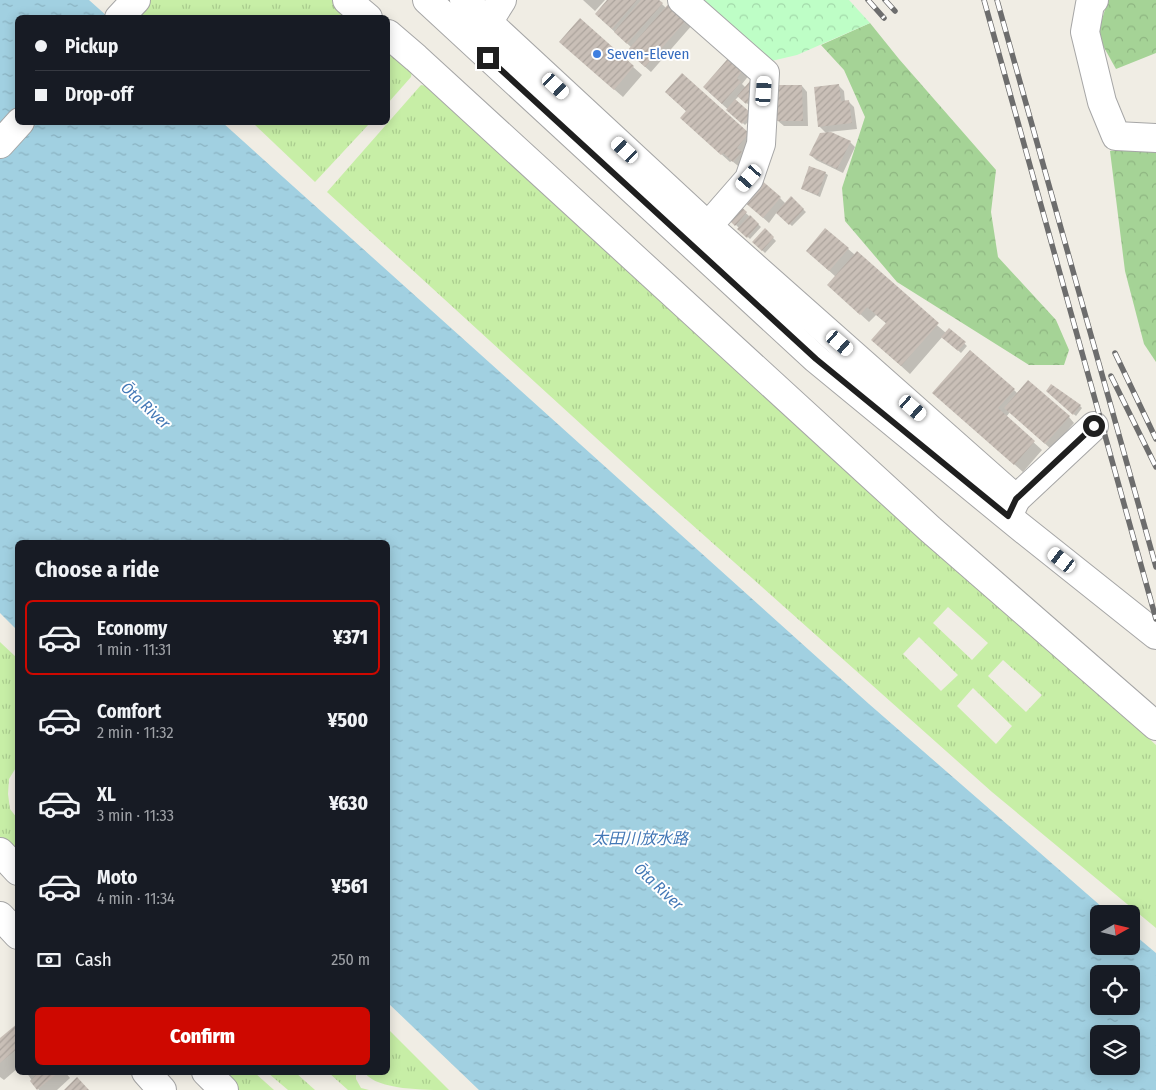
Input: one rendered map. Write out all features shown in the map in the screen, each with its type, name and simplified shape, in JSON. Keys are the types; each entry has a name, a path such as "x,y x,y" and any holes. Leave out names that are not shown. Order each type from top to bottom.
{"street":[{"path":"122,15 136,0"},
{"path":"347,0 364,15"},
{"path":"426,0 488,22 816,359 1012,507"},
{"path":"464,0 1012,507 1121,607 1156,635"},
{"path":"682,0 765,73 761,144 749,178 708,226"},
{"path":"1094,0 1090,4 1085,32 1102,102 1116,136 1156,138"},
{"path":"390,36 930,529 1156,726"},
{"path":"0,144 17,125"},
{"path":"1012,507 1094,426"},
{"path":"0,852 15,868"},
{"path":"0,916 15,932"},
{"path":"149,1075 162,1090"},
{"path":"209,1075 224,1090"}],"green space":[{"path":"124,0 338,0 356,15 141,15"},
{"path":"693,0 849,0 870,23 797,55 767,62"},
{"path":"1108,0 1156,0 1156,53 1116,69 1097,35"},
{"path":"870,23 996,170 991,212 998,257 1056,320 1069,350 1064,365 1029,365 897,282 845,221 842,188 865,117 844,70 821,45"},
{"path":"390,45 413,66 411,77 390,101"},
{"path":"421,85 443,89 975,581 1156,745 1156,928 1140,915 1140,905 1128,905 992,792 652,489 327,192 386,125 390,125 390,120","holes":["948,607 988,643 972,660 933,623","919,637 958,675 941,691 903,654","1003,660 1042,695 1026,712 988,676","973,688 1012,726 996,744 957,706"]},
{"path":"255,125 368,125 315,182"},
{"path":"1156,145 1156,362 1144,344 1125,271 1110,151"},
{"path":"0,642 15,656 15,769 9,779 8,794 10,809 15,815 15,856 0,839"},
{"path":"390,1031 449,1090 403,1088 371,1079 367,1075 390,1075"},
{"path":"216,1075 257,1075 274,1090 230,1090"},
{"path":"270,1075 298,1075 315,1090 288,1090"},
{"path":"331,1075 356,1075 361,1088 369,1090 348,1090"}],"water":[{"name":"太田川放水路","path":"0,0 89,0 106,15 15,15 15,125 225,125 869,704 1100,905 1090,905 1090,955 1140,955 1140,940 1156,953 1156,1090 479,1090 390,1005 390,540 15,540 15,628 0,613"}],"building":[{"path":"607,0 637,0 612,29 595,14"},
{"path":"641,0 659,0 663,3 627,44 614,32"},
{"path":"671,1 689,17 645,67 627,51"},
{"name":"Seven-Eleven","path":"580,18 634,66 614,90 559,42"},
{"path":"731,55 745,67 737,78 741,82 722,104 703,87"},
{"path":"682,73 749,133 737,148 742,152 733,162 723,153 721,155 680,118 686,111 665,92"},
{"path":"750,81 758,89 746,104 737,96"},
{"path":"839,84 841,101 849,100 852,123 818,127 814,87"},
{"path":"777,85 802,85 803,121 777,121"},
{"path":"735,99 752,114 742,124 726,110"},
{"path":"831,132 851,141 837,169 809,155 820,133"},
{"path":"809,166 826,172 818,195 801,189"},
{"path":"761,180 781,197 763,218 743,201"},
{"path":"791,196 804,209 789,225 776,213"},
{"path":"737,203 747,212 735,226 725,216"},
{"path":"750,215 759,224 747,238 737,229"},
{"path":"765,228 774,237 762,251 752,242"},
{"path":"825,228 849,248 829,271 806,251"},
{"path":"857,251 939,323 901,366 871,340 886,323 867,307 860,315 827,285"},
{"path":"949,328 966,342 958,351 941,337"},
{"path":"970,350 1015,389 998,408 1035,441 1014,465 932,393"},
{"path":"1028,380 1070,416 1045,444 1004,408"},
{"path":"1051,384 1081,405 1073,415 1046,391"},
{"path":"15,1026 15,1050 0,1063 0,1038"},
{"path":"36,1075 55,1075 37,1090 30,1081"},
{"path":"77,1077 89,1090 64,1090"}],"railway":[{"path":"868,0 884,18"},
{"path":"885,0 895,11"},
{"path":"984,0 1156,619"},
{"path":"997,0 1156,567"},
{"path":"1115,353 1156,439"},
{"path":"1111,376 1156,467"}],"place":[{"name":"Seven-Eleven","path":"597,54"}],"route":[{"path":"488,58 816,359 1008,516 1016,499 1094,426"}],"water label":[{"name":"Ōta River","path":"146,405"},
{"name":"Ōta River","path":"659,886"}]}
